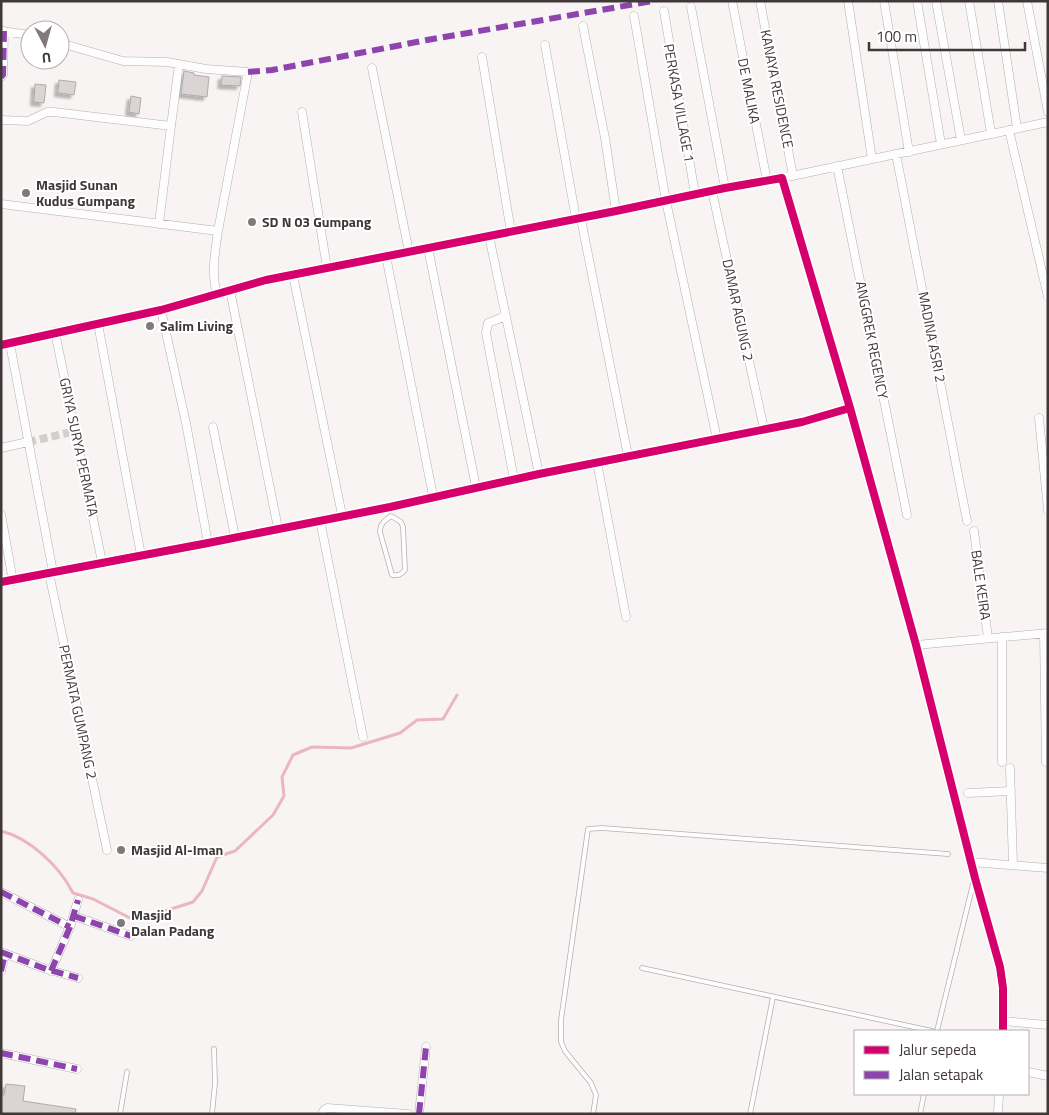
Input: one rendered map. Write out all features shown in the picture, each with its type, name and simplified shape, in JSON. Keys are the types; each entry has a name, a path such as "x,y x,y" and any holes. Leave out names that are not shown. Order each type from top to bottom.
{"street":[{"name":"DE MALIKA","path":"732,1 767,181"},
{"name":"KANAYA RESIDENCE","path":"760,1 793,176"},
{"path":"848,1 872,159"},
{"path":"884,1 908,152"},
{"path":"917,1 941,144"},
{"path":"936,1 961,140"},
{"path":"968,1 991,134"},
{"path":"998,1 1013,129 1048,297"},
{"path":"1027,1 1048,112"},
{"path":"691,7 726,188"},
{"name":"PERKASA VILLAGE 1","path":"664,11 695,194"},
{"path":"634,16 666,201 717,439"},
{"path":"583,26 606,138 616,212"},
{"path":"1,77 3,75 2,31 20,34"},
{"path":"544,45 578,219 628,456"},
{"path":"70,46 124,61 167,62 206,69 248,72 218,231 213,275 217,294"},
{"path":"482,57 511,232"},
{"path":"159,224 179,64"},
{"path":"372,68 409,252"},
{"path":"1,120 28,121 47,112 54,112 171,126"},
{"path":"302,112 327,268"},
{"path":"1,345 161,310 230,290 293,275 616,212 695,194 793,176 1048,122"},
{"name":"MADINA ASRI 2","path":"896,154 967,521"},
{"name":"ANGGREK REGENCY","path":"837,166 907,515"},
{"path":"782,178 850,408 916,645 975,878 1000,967 1003,1030"},
{"name":"DAMAR AGUNG 2","path":"712,191 764,429"},
{"path":"1,204 218,231"},
{"path":"489,236 539,474"},
{"path":"428,248 476,487"},
{"path":"386,256 433,496"},
{"path":"293,275 342,515"},
{"path":"230,290 278,528"},
{"path":"161,310 186,423 208,543"},
{"path":"506,316 488,323 486,333 514,479"},
{"path":"98,324 141,555"},
{"name":"GRIYA SURYA PERMATA","path":"54,332 102,562"},
{"name":"PERMATA GUMPANG 2","path":"10,344 51,573 107,850"},
{"path":"1,582 390,507 514,479 802,422 850,408"},
{"path":"1039,418 1048,510"},
{"path":"213,426 235,537"},
{"path":"1,448 28,442"},
{"path":"597,462 626,617"},
{"path":"1,514 13,581"},
{"path":"320,520 363,737"},
{"name":"BALE KEIRA","path":"974,531 988,638"},
{"path":"916,645 1046,633 1046,762"},
{"path":"1002,637 1002,762"},
{"path":"1010,768 1013,865"},
{"path":"968,794 1010,791"},
{"path":"971,862 1048,868"},
{"path":"1,892 70,926"},
{"path":"51,971 74,916 78,900"},
{"path":"74,916 131,936"},
{"path":"1,971 3,953 51,971 78,978"},
{"path":"1003,1021 1048,1025"},
{"path":"419,1114 426,1047"},
{"path":"1,1053 77,1069"},
{"path":"1029,1072 1048,1076"},
{"path":"998,1114 999,1095"},
{"path":"322,1114 327,1108 408,1114"}],"lane":[{"path":"390,507 390,516"},
{"path":"390,516 401,522 404,534 404,570 402,574 397,576 392,574 380,532 382,522 390,516"},
{"path":"593,1114 596,1095 591,1083 565,1051 561,1042 561,1020 588,829 602,828 948,854"},
{"path":"937,1030 975,878"},
{"path":"642,968 927,1030"},
{"path":"750,1114 773,997"},
{"path":"212,1114 215,1083 214,1049"},
{"path":"120,1114 127,1072"},
{"path":"920,1114 924,1095"}],"building":[{"path":"184,71 194,73 194,75 209,77 207,97 181,94"},
{"path":"222,76 241,77 240,86 221,85"},
{"path":"59,80 76,82 74,95 58,93"},
{"path":"35,84 46,85 44,103 34,102"},
{"path":"131,96 141,98 139,114 129,112"},
{"path":"6,1084 25,1086 23,1101 76,1109 75,1114 1,1114 1,1095 4,1095"}],"waterway":[{"path":"1,831 23,840 43,855 60,873 73,893 93,899 132,919 140,919 193,902 202,891 217,857 235,851 273,815 284,796 282,777 293,755 312,747 351,748 400,733 417,720 443,719 457,695"}],"tunnel":[{"path":"28,442 76,431"}],"marked path":[{"path":"248,72 272,70 427,40 653,1"},
{"path":"1,77 3,75 4,31"},
{"path":"1,892 70,927"},
{"path":"51,971 70,927 78,900"},
{"path":"74,916 131,936"},
{"path":"1,952 46,969 78,978"},
{"path":"1,971 5,954"},
{"path":"419,1114 426,1047"},
{"path":"1,1053 77,1069"}],"cycle path":[{"path":"1,345 161,310 266,280 782,178 850,408 916,645 975,878 1000,967 1003,988 1003,1030"},
{"path":"1,582 390,507 539,474 802,422 850,408"}],"place":[{"name":"Masjid Sunan Kudus Gumpang","path":"26,193"},
{"name":"SD N 03 Gumpang","path":"252,222"},
{"name":"Salim Living","path":"150,326"},
{"name":"Masjid Al-Iman","path":"121,850"},
{"name":"Masjid Dalan Padang","path":"121,923"}]}
